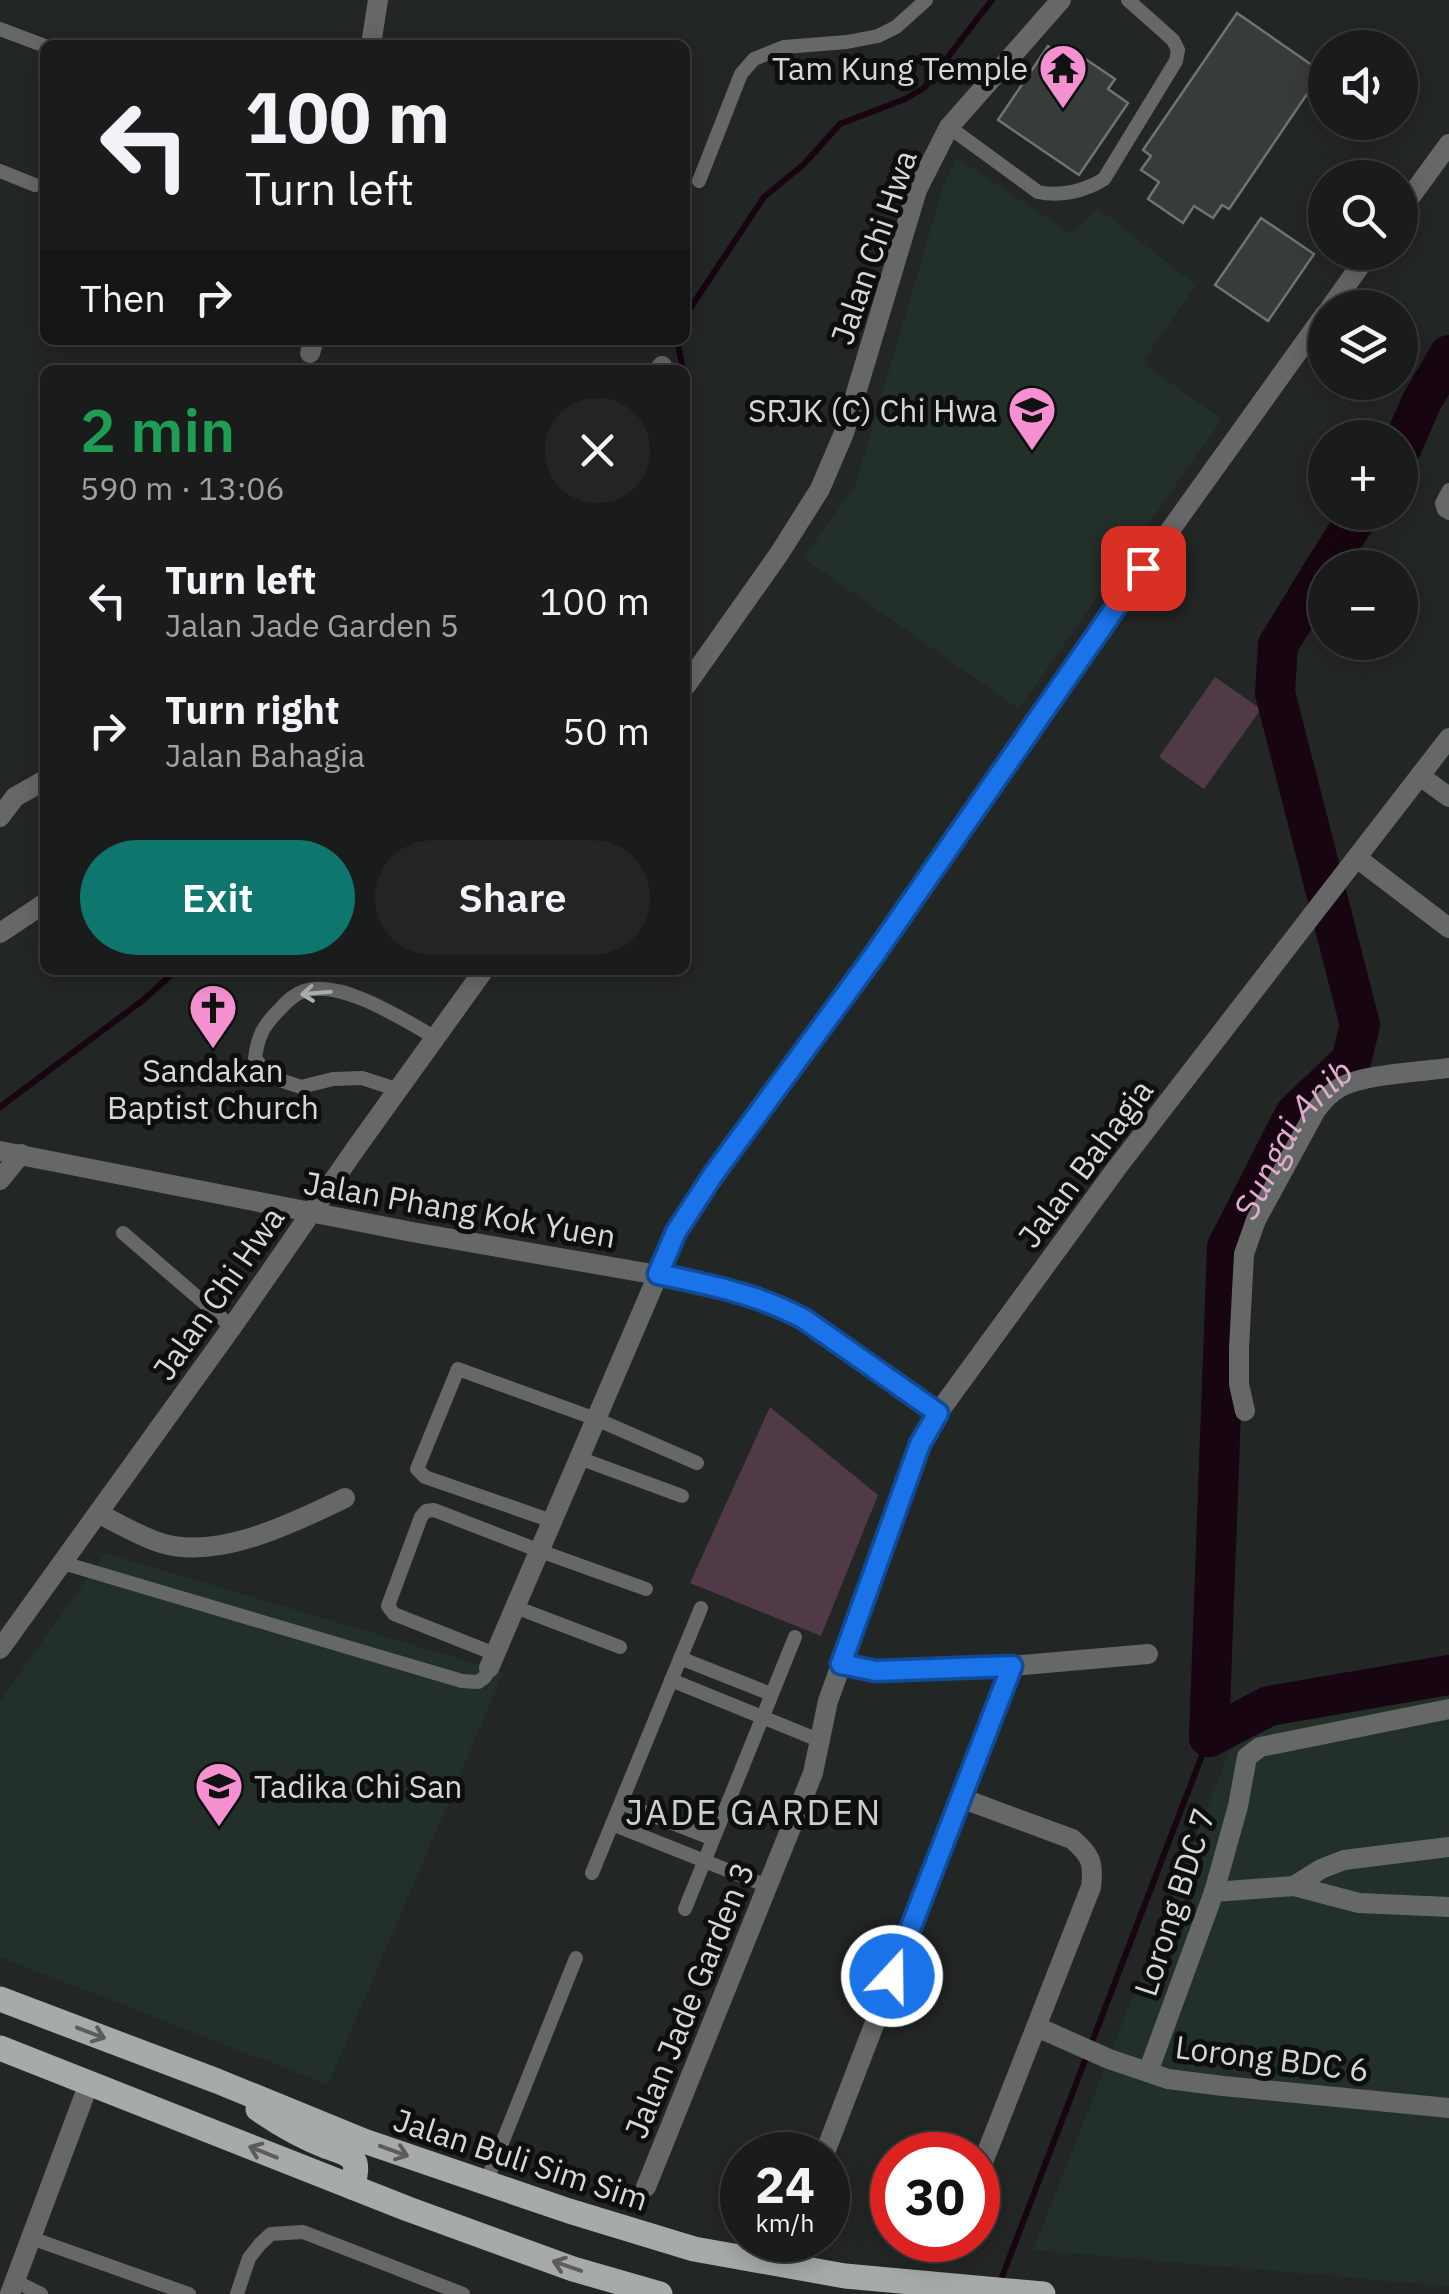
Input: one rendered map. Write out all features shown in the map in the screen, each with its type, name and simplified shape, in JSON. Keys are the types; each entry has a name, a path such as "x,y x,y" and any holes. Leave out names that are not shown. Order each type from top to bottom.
{"main road":[{"name":"Jalan Buli Sim Sim","path":"0,1999 364,2141 694,2249 846,2276 1044,2294"},
{"path":"0,2048 352,2187 572,2269 660,2294"},
{"path":"217,2081 288,2130 351,2158 356,2172 352,2187"}],"street":[{"path":"372,40 378,0"},
{"name":"Jalan Chi Hwa","path":"690,681 780,554 820,489 844,433 916,190 950,128 1060,0"},
{"path":"1418,187 1449,144"},
{"path":"492,1661 676,1232 1308,338"},
{"name":"Jalan Bahagia","path":"841,1664 920,1444 938,1413 1116,1169 1449,738"},
{"path":"1420,776 1449,797"},
{"path":"0,817 15,797 40,783"},
{"path":"1350,866 1449,928"},
{"path":"0,933 40,906"},
{"name":"Jalan Chi Hwa","path":"0,1650 480,975"},
{"path":"1245,1411 1239,1384 1244,1254 1256,1220 1316,1110 1341,1087 1358,1081 1449,1068"},
{"path":"0,1180 10,1153"},
{"name":"Jalan Phang Kok Yuen","path":"10,1153 742,1292 804,1319 938,1413"},
{"path":"98,1514 164,1544 208,1547 292,1523 346,1498"},
{"path":"841,1664 876,1671 1012,1666 1148,1654"},
{"name":"Jalan Jade Garden 3","path":"646,2188 813,1773 828,1702 841,1664"},
{"path":"833,2132 1012,1666"},
{"name":"Lorong BDC 7","path":"1148,2072 1214,1892 1247,1757 1260,1747 1449,1709"},
{"path":"960,1798 1072,1839 1086,1851 1093,1868 1091,1887 995,2132"},
{"path":"1294,1886 1344,1860 1449,1847"},
{"path":"1214,1892 1294,1886 1359,1902 1449,1907"},
{"name":"Lorong BDC 6","path":"1036,2027 1109,2059 1168,2079 1449,2108"},
{"path":"13,2288 89,2083"}],"lane":[{"path":"699,181 741,74 754,59 784,47 878,36 896,27 926,0"},
{"path":"950,128 1038,192 1052,196 1091,187 1104,178 1176,61 1178,50 1173,40 1128,0"},
{"path":"0,28 40,44"},
{"path":"0,172 35,184"},
{"path":"1449,490 1442,503 1449,513"},
{"path":"399,1090 362,1078 333,1079 301,1087 268,1076 255,1058 258,1036 288,1000 304,991 322,988 384,1008 436,1038"},
{"path":"123,1234 232,1327"},
{"path":"552,1522 425,1477 417,1469 458,1369 596,1419 697,1462"},
{"path":"579,1458 682,1496"},
{"path":"63,1563 462,1682 478,1682 492,1661 394,1614 388,1606 426,1511 434,1510 646,1589"},
{"path":"516,1607 620,1647"},
{"path":"592,1873 701,1608"},
{"path":"685,1910 794,1637"},
{"path":"680,1658 771,1694"},
{"path":"671,1680 821,1740"},
{"path":"621,1803 713,1839"},
{"path":"612,1824 767,1886"},
{"path":"486,2183 576,1958"},
{"path":"237,2294 250,2258 260,2244 271,2234 303,2232 463,2294"},
{"path":"31,2238 189,2294"},
{"path":"13,2288 41,2294"}],"shaded area":[{"name":"SRJK (C) Chi Hwa","path":"957,158 1071,234 1098,208 1196,285 1142,363 1222,419 1019,709 803,558 855,486 945,180"},
{"path":"1215,677 1261,709 1204,789 1159,757"},
{"path":"770,1407 878,1495 821,1636 690,1583"},
{"name":"Tadika Chi San","path":"105,1553 504,1672 328,2085 0,1957 0,1701"},
{"path":"1449,1689 1449,2286 1033,2250 1235,1737 1273,1715"}],"building":[{"path":"1237,13 1308,62 1308,93 1229,209 1222,205 1213,218 1194,206 1183,223 1148,199 1159,182 1141,170 1151,156 1143,150"},
{"name":"Tam Kung Temple","path":"1048,46 1066,59 1072,50 1115,79 1108,89 1128,103 1079,175 998,120"},
{"path":"1261,218 1308,250 1308,263 1268,321 1215,285"}],"waterway":[{"path":"690,308 764,197 804,164 840,124 924,88 992,0"},
{"path":"678,345 682,365"},
{"name":"Sungai Anib","path":"1414,420 1449,355"},
{"name":"Sungai Anib","path":"1336,550 1349,530"},
{"name":"Sungai Anib","path":"1209,1737 1227,1247 1295,1114 1351,1061 1360,1025 1275,693 1278,645 1308,596"},
{"path":"0,1107 171,975"},
{"path":"1209,1737 1269,1706 1449,1675"},
{"path":"1000,2282 1209,1737"}],"place":[{"name":"Tam Kung Temple","path":"1063,110"},
{"name":"SRJK (C) Chi Hwa","path":"1032,452"},
{"name":"Sandakan Baptist Church","path":"213,1050"},
{"name":"Tadika Chi San","path":"219,1828"}],"district":[{"name":"JADE GARDEN","path":"754,1812"}],"route":[{"path":"892,1976 1012,1666 876,1671 841,1664 920,1444 938,1413 787,1310 742,1292 658,1274 676,1232 713,1175 870,961 1143,568"}]}
